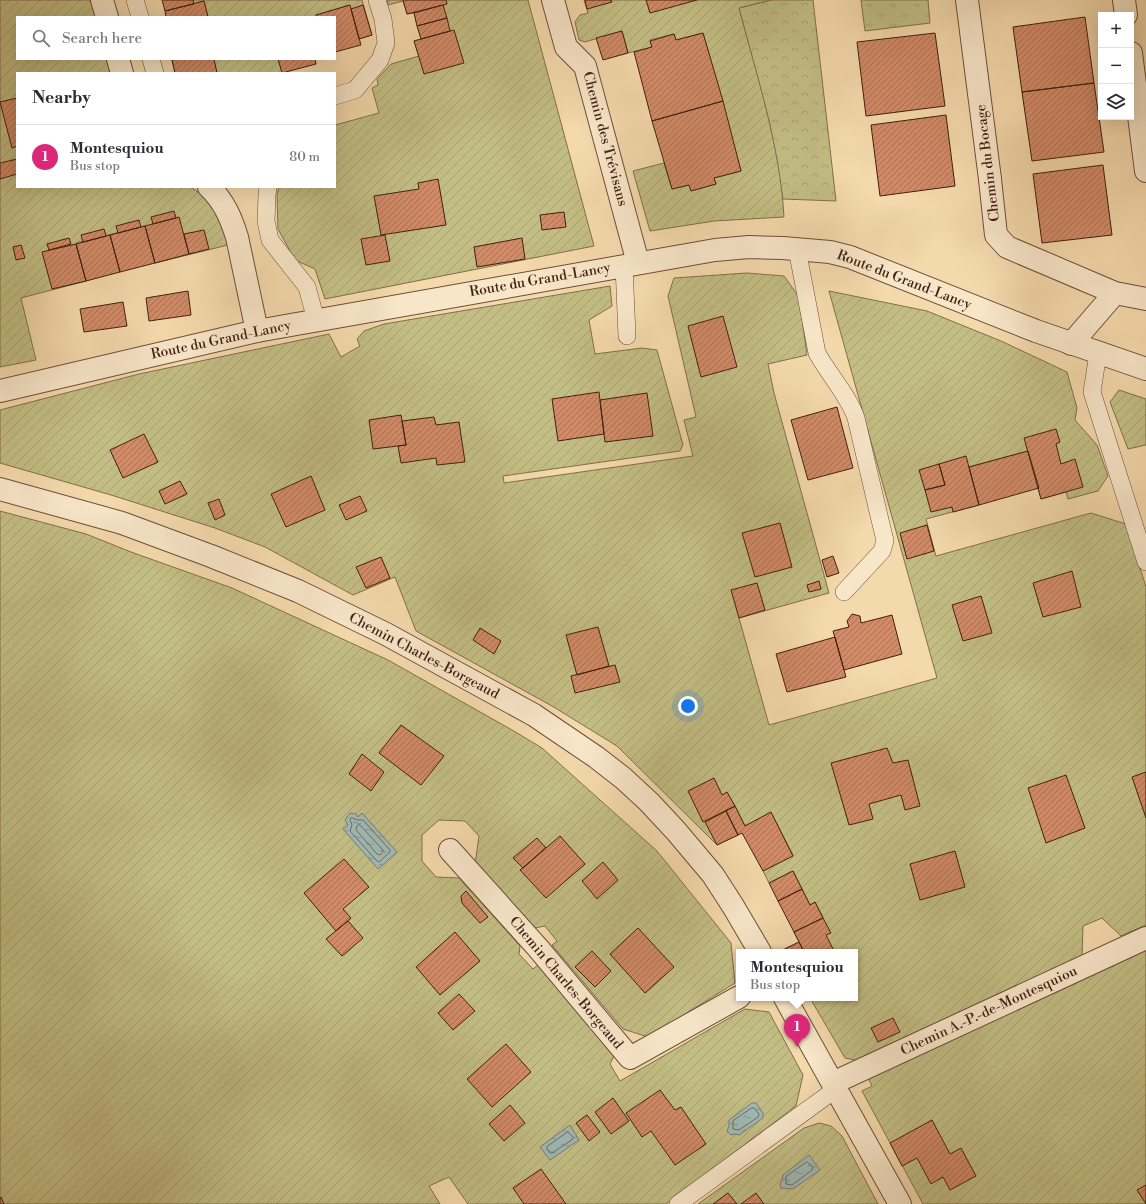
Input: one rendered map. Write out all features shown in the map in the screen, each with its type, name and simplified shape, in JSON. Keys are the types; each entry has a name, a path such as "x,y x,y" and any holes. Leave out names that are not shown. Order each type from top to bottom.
{"street":[{"path":"102,0 107,16"},
{"name":"Chemin des Trévisans","path":"553,0 566,47 585,66 631,264"},
{"name":"Chemin du Bocage","path":"967,0 996,235 1007,246 1115,293 1146,299"},
{"path":"1124,0 1126,12"},
{"path":"118,60 122,72"},
{"path":"1134,77 1146,171"},
{"path":"210,188 221,200 233,224 257,331"},
{"name":"Route du Grand-Lancy","path":"0,391 257,331 631,264 715,250 748,247 797,248 830,252 850,257 1071,344 1146,369"},
{"path":"1071,344 1115,293"},
{"name":"Chemin Charles-Borgeaud","path":"0,489 122,523 291,588 386,634 534,715 596,757 650,802 713,875 758,949"},
{"name":"Chemin Charles-Borgeaud","path":"450,850 538,948 630,1058 736,998"},
{"name":"Chemin A.-P.-de-Montesquiou","path":"834,1086 1146,938"},
{"path":"787,1001 900,1204"}],"lane":[{"path":"135,0 140,16"},
{"path":"336,96 354,90 380,60 386,43 383,19 377,0"},
{"path":"151,60 155,72"},
{"path":"268,188 266,221 270,240 307,287 316,320"},
{"path":"797,248 817,353 852,406 885,541 882,551 844,592"},
{"path":"627,336 631,264"},
{"path":"1098,353 1092,392 1146,562"},
{"path":"678,1204 834,1086"}],"green space":[{"path":"0,0 93,0 97,16 16,16 16,60 109,60 113,72 16,72 16,188 192,188 206,198 222,223 228,245 155,263 144,226 76,243 86,281 21,298 36,360 0,367"},
{"path":"193,0 362,0 372,35 359,39 349,5 317,16 208,16 204,1 194,4"},
{"path":"387,0 528,0 594,246 325,299 315,269 295,260 278,229 277,194 279,188 336,188 336,125 379,113 372,88 378,85 377,79 391,64 419,56 414,41 421,39 414,13 407,14 403,1 388,5"},
{"path":"584,0 771,0 739,8 773,138 782,190 784,217 714,221 650,231 633,171 664,163 672,189 689,185 691,191 716,184 714,178 741,171 703,33 676,40 674,34 650,40 652,47 628,53 622,31 585,42 579,40 575,22 580,15 588,13"},
{"path":"771,0 813,0 836,201 783,199 770,125 739,8"},
{"path":"861,0 928,0 930,23 865,31"},
{"path":"172,60 279,60 283,72 175,72"},
{"path":"747,273 784,276 799,297 807,355 768,364 774,393 829,593 739,618 769,725 937,678 829,291 927,311 1001,341 1067,372 1077,408 1075,420 1097,445 1108,476 1098,491 1068,499 1066,492 1041,499 1028,451 969,467 979,505 926,519 936,556 1091,513 1126,524 1146,587 1146,925 1121,936 1102,918 1083,926 1082,956 855,1060 845,1058 812,1001 858,1001 858,949 784,949 799,942 794,932 823,917 815,902 810,905 793,871 769,883 763,871 793,855 771,813 745,826 735,806 726,811 738,835 717,845 617,746 552,706 416,631 395,577 353,595 265,547 215,528 111,495 0,463 0,410 139,374 329,334 341,357 360,346 357,339 364,331 384,324 610,286 612,306 589,320 595,354 642,348 657,350 683,445 680,451 503,476 504,483 693,456 684,420 696,417 668,296 674,278"},
{"path":"1119,390 1146,399 1146,445 1128,449 1110,402"},
{"path":"0,511 86,534 131,552 232,588 388,660 542,748 657,851 731,943 735,983 648,1037 623,1029 552,945 557,941 545,926 535,928 475,864 479,836 465,821 439,820 422,835 422,861 436,877 459,878 520,946 519,954 533,969 538,965 614,1056 610,1064 620,1081 745,1009 769,1012 803,1075 796,1106 666,1204 468,1204 449,1177 429,1186 440,1204 0,1204"},
{"path":"1146,948 1146,1204 923,1204 862,1091 872,1086 868,1078"},
{"path":"819,1123 831,1126 842,1136 878,1204 698,1204 804,1128"}],"water":[{"path":"350,813 356,814 358,817 362,813 397,852 378,869 343,829 348,825 345,820"},
{"path":"752,1103 756,1103 763,1113 763,1118 739,1135 731,1135 727,1131 729,1120"},
{"path":"570,1125 579,1140 550,1160 540,1147"},
{"path":"809,1155 820,1170 793,1189 781,1188 780,1184 783,1175"}],"building":[{"path":"162,0 193,0 194,4 165,11"},
{"path":"403,0 446,0 447,4 407,14"},
{"path":"585,0 611,0 612,2 587,9"},
{"path":"646,0 697,0 650,13"},
{"path":"204,1 208,16 166,16 165,11"},
{"path":"350,5 361,45 336,52 336,16 316,15"},
{"path":"363,5 372,35 359,39 351,9"},
{"path":"443,5 447,18 417,26 414,13"},
{"path":"1085,17 1094,83 1022,92 1013,27"},
{"path":"447,18 450,31 421,39 417,26"},
{"path":"454,30 464,63 424,74 414,41"},
{"path":"622,31 628,53 603,60 596,38"},
{"path":"703,33 723,101 652,121 634,52 652,47 650,41 674,34 676,40"},
{"path":"935,33 945,106 866,116 857,42"},
{"path":"172,60 214,60 217,72 175,72"},
{"path":"278,60 315,60 316,64 282,72"},
{"path":"1094,83 1098,120 1099,120 1104,152 1032,161 1022,92"},
{"path":"16,98 16,146 12,148 0,102"},
{"path":"723,101 741,171 714,178 716,184 691,191 689,185 672,189 652,121"},
{"path":"946,115 955,186 880,196 871,125"},
{"path":"16,159 16,174 0,179 0,163"},
{"path":"1103,165 1112,235 1042,243 1033,174"},
{"path":"438,179 446,225 381,235 374,196 419,189 418,183"},
{"path":"174,211 176,218 153,224 151,217"},
{"path":"564,212 566,227 542,230 540,215"},
{"path":"179,217 189,254 155,263 145,226"},
{"path":"139,220 141,227 118,233 116,226"},
{"path":"145,226 155,263 120,272 110,235"},
{"path":"104,229 106,236 83,242 81,235"},
{"path":"204,230 209,249 189,254 184,234"},
{"path":"110,235 120,272 86,281 76,244"},
{"path":"385,235 390,261 366,265 361,239"},
{"path":"69,238 71,244 49,250 47,244"},
{"path":"522,238 525,259 477,267 474,247"},
{"path":"76,244 86,281 52,289 42,252"},
{"path":"21,245 25,258 16,260 13,247"},
{"path":"188,291 191,315 149,321 146,298"},
{"path":"123,302 127,326 84,332 80,309"},
{"path":"723,316 737,367 701,377 688,326"},
{"path":"599,392 604,434 558,441 552,399"},
{"path":"647,393 653,436 605,442 600,400"},
{"path":"837,407 853,468 808,480 791,420"},
{"path":"401,415 406,445 373,449 369,420"},
{"path":"434,417 436,425 459,422 465,462 437,465 436,458 401,463 398,446 406,445 402,421"},
{"path":"1056,429 1060,442 1056,444 1061,464 1075,459 1083,487 1041,499 1024,438"},
{"path":"144,434 158,462 123,478 110,450"},
{"path":"1028,451 1039,488 979,505 969,467"},
{"path":"966,456 979,505 953,512 952,507 931,512 925,490 945,485 939,464"},
{"path":"939,464 945,485 925,490 919,470"},
{"path":"311,476 325,510 286,527 271,494"},
{"path":"180,481 187,494 165,504 159,491"},
{"path":"360,496 367,511 346,520 339,505"},
{"path":"219,499 225,515 215,520 208,503"},
{"path":"780,523 792,567 755,577 742,533"},
{"path":"927,525 934,551 907,559 900,533"},
{"path":"833,556 839,573 827,577 822,560"},
{"path":"381,557 390,578 366,588 356,567"},
{"path":"1072,571 1081,607 1043,617 1033,583"},
{"path":"819,581 821,589 809,592 807,585"},
{"path":"757,583 765,610 739,618 731,590"},
{"path":"981,596 992,633 963,641 952,605"},
{"path":"852,614 860,616 861,623 892,615 902,654 844,670 833,631 849,627 847,621"},
{"path":"598,627 609,666 577,675 566,635"},
{"path":"480,628 501,641 494,654 473,640"},
{"path":"835,637 846,677 787,692 776,654"},
{"path":"615,665 620,682 575,693 571,676"},
{"path":"401,725 444,756 421,785 379,753"},
{"path":"887,748 893,763 908,760 920,806 905,810 901,795 869,804 873,819 849,825 831,763"},
{"path":"362,754 384,772 371,791 349,774"},
{"path":"1146,772 1146,818 1132,777"},
{"path":"1066,775 1085,828 1046,843 1028,788"},
{"path":"714,778 722,795 727,792 735,806 703,822 688,791"},
{"path":"735,806 745,826 771,812 793,856 763,871 742,833 738,835 726,811"},
{"path":"726,811 738,835 717,845 705,822"},
{"path":"560,836 585,864 546,898 520,870"},
{"path":"537,838 546,848 523,868 513,858"},
{"path":"955,851 965,887 920,900 910,864"},
{"path":"344,859 369,887 343,909 351,918 336,931 304,893"},
{"path":"603,862 618,880 597,899 582,881"},
{"path":"793,871 802,889 778,901 769,883"},
{"path":"802,889 810,905 815,902 823,918 794,932 778,901"},
{"path":"466,891 488,917 480,923 462,903 461,896"},
{"path":"823,918 831,933 826,935 833,949 802,949 794,932"},
{"path":"348,921 363,938 342,956 326,939"},
{"path":"638,928 674,967 645,993 610,954"},
{"path":"455,932 480,961 440,995 416,967"},
{"path":"799,942 802,949 785,949"},
{"path":"592,951 611,971 595,987 575,967"},
{"path":"459,994 475,1011 453,1030 438,1013"},
{"path":"893,1018 900,1032 878,1042 871,1028"},
{"path":"506,1044 531,1072 492,1107 467,1079"},
{"path":"660,1090 675,1110 681,1107 706,1144 675,1165 651,1131 642,1137 626,1113"},
{"path":"613,1098 629,1121 611,1134 595,1112"},
{"path":"510,1105 525,1123 504,1141 489,1124"},
{"path":"587,1115 600,1132 589,1141 576,1123"},
{"path":"932,1120 950,1154 961,1148 976,1176 950,1190 943,1177 931,1184 917,1158 902,1166 890,1143"},
{"path":"541,1169 566,1204 524,1204 513,1188"},
{"path":"1146,1185 1146,1204 1137,1190"},
{"path":"728,1193 737,1204 713,1204"},
{"path":"756,1193 764,1204 741,1204"},
{"path":"1,1197 4,1204 0,1204"}],"place":[{"name":"Montesquiou","path":"797,1047"}]}
